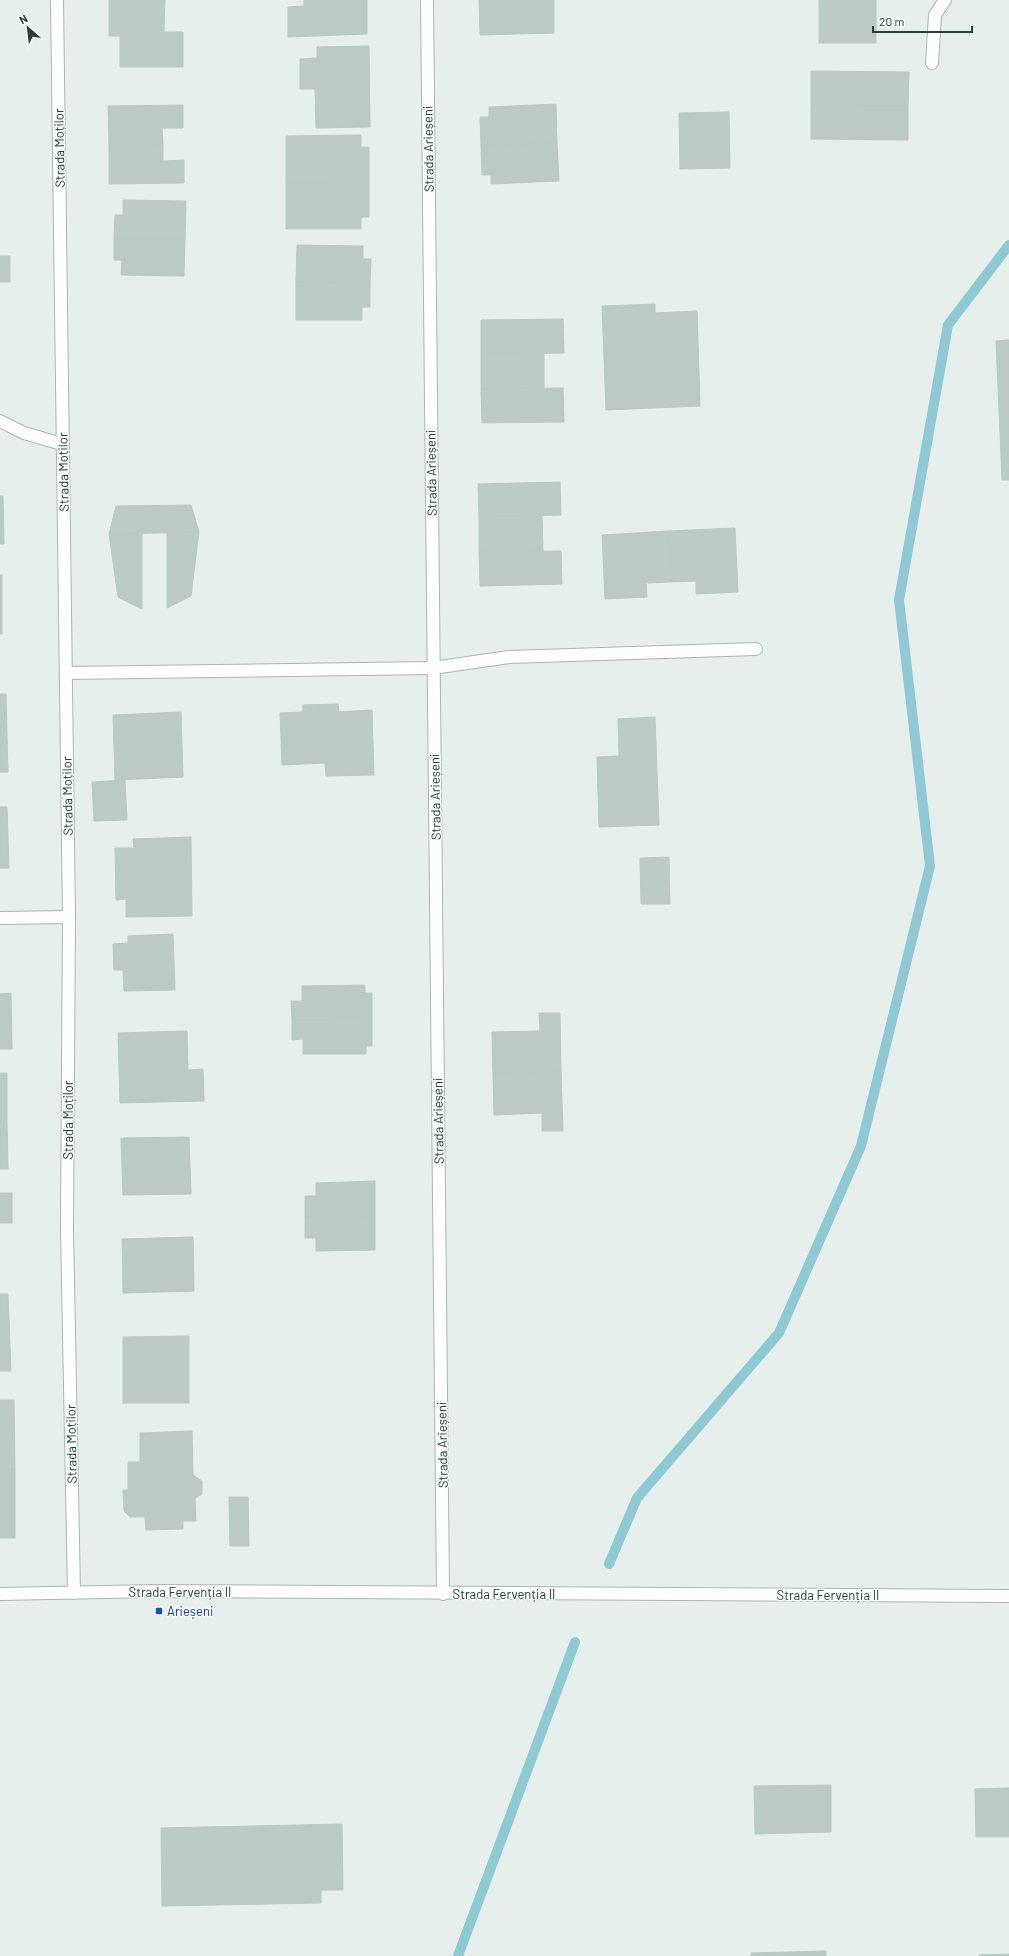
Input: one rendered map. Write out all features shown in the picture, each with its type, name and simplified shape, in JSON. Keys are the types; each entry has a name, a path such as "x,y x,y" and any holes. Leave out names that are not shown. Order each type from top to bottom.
{"street":[{"name":"Strada Moților","path":"57,0 69,917 67,1229 74,1593"},
{"name":"Strada Arieșeni","path":"427,0 443,1594"},
{"path":"932,63 935,15 944,0"},
{"path":"0,421 24,433 62,444"},
{"path":"66,673 433,668 509,657 756,649"},
{"path":"0,918 69,917"},
{"name":"Strada Fervenția II","path":"0,1594 154,1591 443,1594 1009,1596"}],"building":[{"path":"109,0 165,0 164,32 183,32 183,67 120,67 120,36 109,36"},
{"path":"304,0 367,0 367,34 288,37 288,7 304,6"},
{"path":"479,0 554,0 554,33 480,35"},
{"path":"819,0 876,0 876,43 819,43"},
{"path":"369,46 370,127 316,128 315,89 300,89 300,59 317,58 317,47"},
{"path":"811,71 909,72 908,106 811,105"},
{"path":"556,104 557,143 481,146 480,117 489,117 489,107"},
{"path":"183,105 183,128 162,128 163,144 109,145 108,106"},
{"path":"811,105 908,106 908,140 811,139"},
{"path":"729,112 730,168 680,169 679,113"},
{"path":"361,135 361,147 369,147 369,182 286,183 286,136"},
{"path":"557,143 559,181 491,184 491,175 482,175 481,146"},
{"path":"163,144 163,161 184,160 184,183 109,184 109,145"},
{"path":"369,182 369,217 361,217 361,229 286,229 286,183"},
{"path":"123,200 186,201 185,238 114,238 115,215 123,215"},
{"path":"114,238 185,238 184,276 121,275 122,260 114,260"},
{"path":"297,245 363,246 363,259 371,259 370,283 296,282"},
{"path":"0,256 10,256 10,282 0,282"},
{"path":"296,282 370,283 370,307 362,307 362,320 296,320"},
{"path":"655,304 655,313 697,311 700,406 606,410 602,306"},
{"path":"563,319 564,353 481,354 481,320"},
{"path":"1009,340 1009,480 1002,480 996,341"},
{"path":"544,353 544,388 481,389 481,354"},
{"path":"563,388 564,422 482,423 481,389"},
{"path":"560,482 561,515 479,517 478,484"},
{"path":"0,496 3,496 4,544 0,544"},
{"path":"191,505 199,532 109,534 116,506"},
{"path":"542,515 543,551 479,552 479,517"},
{"path":"735,528 738,592 696,594 696,581 671,582 669,531"},
{"path":"669,531 671,582 646,583 647,597 605,599 602,535"},
{"path":"199,532 191,596 167,608 167,533"},
{"path":"109,534 142,534 142,609 118,597"},
{"path":"561,551 562,584 480,586 479,552"},
{"path":"0,575 2,575 2,634 0,634"},
{"path":"0,694 6,694 7,733 0,733"},
{"path":"338,704 339,712 372,710 374,775 326,776 325,763 282,765 280,713 303,712 303,705"},
{"path":"181,712 183,777 115,780 113,715"},
{"path":"655,717 659,825 599,827 597,757 619,756 618,719"},
{"path":"0,733 7,733 8,772 0,772"},
{"path":"125,780 127,820 94,821 92,782"},
{"path":"0,807 7,807 9,868 0,868"},
{"path":"191,837 192,916 126,917 126,899 116,900 115,848 134,848 133,839"},
{"path":"669,857 670,904 641,904 640,858"},
{"path":"173,934 175,990 124,991 123,970 114,970 113,944 128,943 128,936"},
{"path":"365,985 365,993 372,993 372,1019 292,1020 291,1001 302,1001 302,986"},
{"path":"11,993 12,1049 0,1049 0,994"},
{"path":"539,1013 560,1013 561,1072 493,1074 492,1032 540,1031"},
{"path":"372,1019 372,1046 366,1046 366,1054 303,1054 303,1039 292,1040 292,1020"},
{"path":"187,1031 188,1070 203,1069 204,1101 120,1103 118,1033"},
{"path":"561,1072 563,1131 542,1131 542,1113 494,1115 493,1074"},
{"path":"0,1073 7,1073 7,1121 0,1122"},
{"path":"7,1121 8,1169 0,1169 0,1122"},
{"path":"189,1137 191,1194 123,1195 121,1138"},
{"path":"375,1181 375,1216 305,1217 305,1196 316,1196 316,1183"},
{"path":"0,1193 12,1193 12,1223 0,1223"},
{"path":"375,1216 375,1250 316,1251 316,1238 305,1238 305,1217"},
{"path":"193,1237 194,1291 123,1293 122,1239"},
{"path":"0,1294 8,1294 11,1371 0,1371"},
{"path":"189,1336 189,1403 123,1403 123,1337"},
{"path":"0,1400 14,1400 15,1469 0,1469"},
{"path":"192,1431 193,1475 202,1481 202,1494 195,1498 196,1521 183,1521 183,1529 146,1530 145,1517 130,1517 124,1511 123,1490 128,1490 128,1462 140,1462 140,1433"},
{"path":"0,1469 15,1469 15,1538 0,1538"},
{"path":"229,1497 248,1497 249,1546 230,1546"},
{"path":"831,1785 831,1832 755,1834 754,1786"},
{"path":"1009,1788 1009,1837 976,1837 975,1789"},
{"path":"342,1824 343,1890 321,1890 321,1903 162,1906 161,1828"},
{"path":"826,1951 826,1956 751,1956 751,1953"},
{"path":"1009,1954 1009,1956 979,1956 979,1955"}],"waterway":[{"path":"609,1564 637,1498 779,1333 861,1146 930,866 899,600 948,325 1009,245"},
{"path":"458,1956 575,1642"}],"place":[{"name":"Arieșeni","path":"159,1611"}]}
